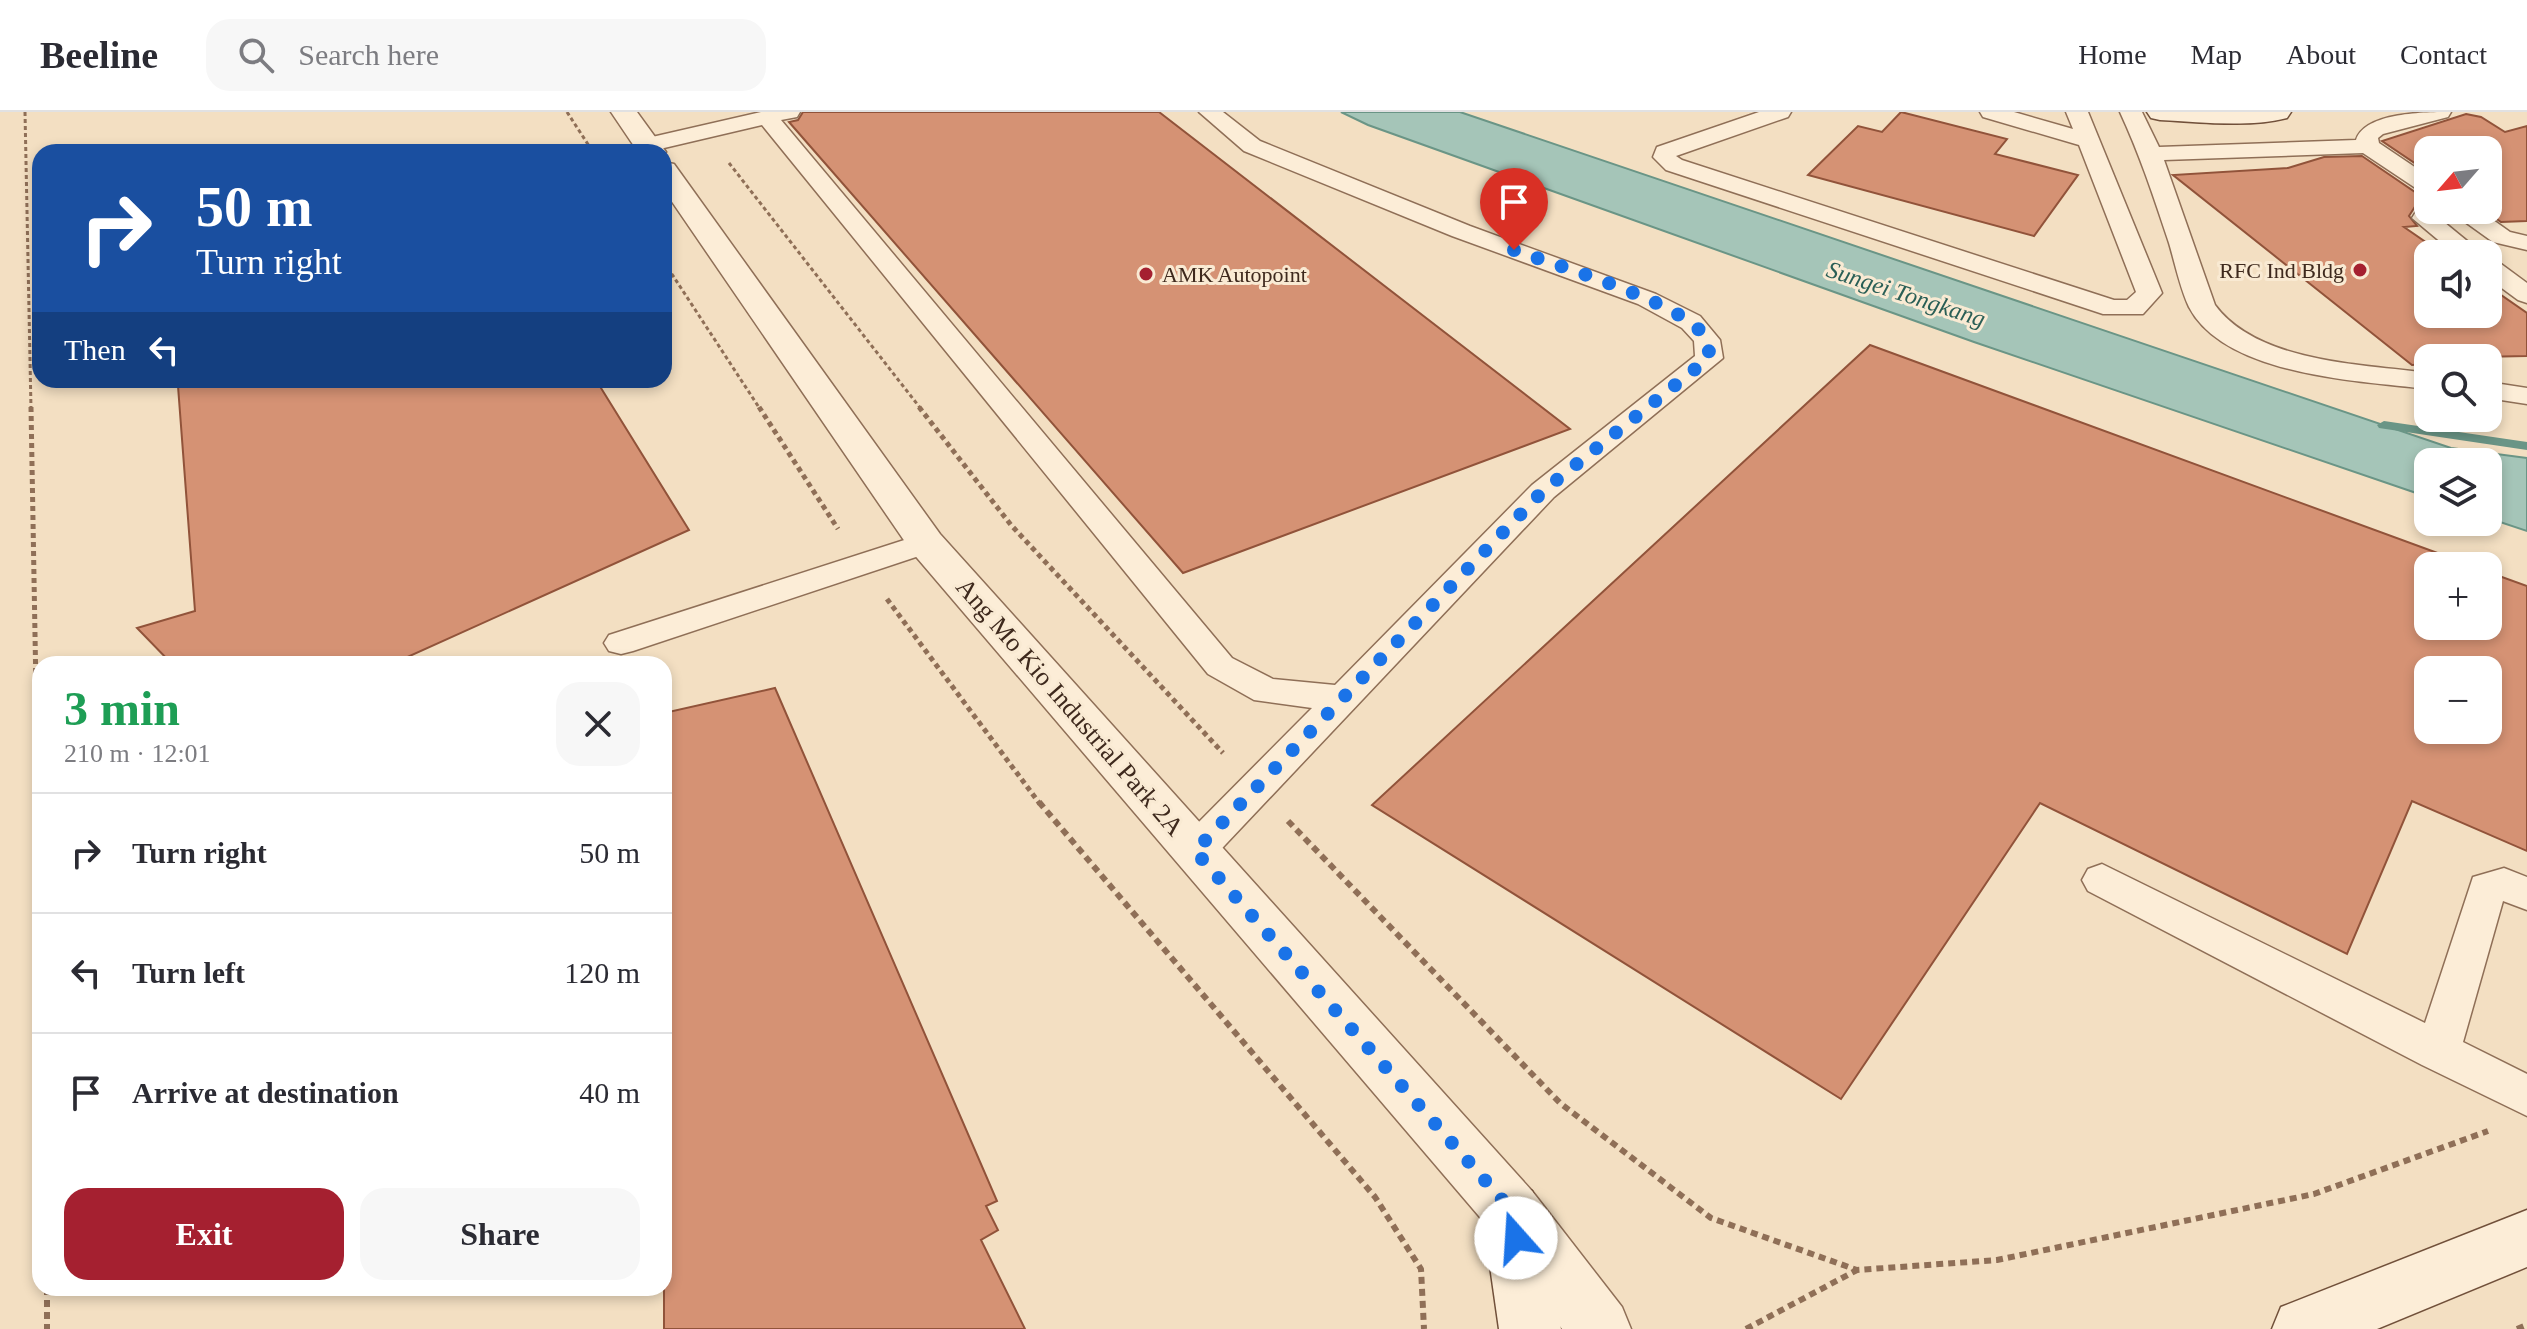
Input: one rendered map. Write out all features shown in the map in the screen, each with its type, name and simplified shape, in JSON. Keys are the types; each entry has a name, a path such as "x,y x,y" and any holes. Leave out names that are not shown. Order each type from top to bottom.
{"street":[{"path":"2160,112 2222,115 2278,112"},
{"name":"Ang Mo Kio Industrial Park 2A","path":"672,181 926,543 1511,1210 1600,1329"},
{"path":"1511,1210 1530,1329"},
{"path":"2303,1329 2527,1238"}],"lane":[{"path":"1195,851 1543,491 1709,358 1707,340 1691,322 1647,299 1461,231 1252,146 1210,112"},
{"path":"1780,112 1665,152 1664,157 1674,165 2112,308 2134,308 2149,293 2077,112"},
{"path":"1991,112 2087,140"},
{"path":"2131,112 2151,154 2202,306 2218,326 2258,349 2294,362 2414,379"},
{"path":"2368,146 2367,137 2375,129 2440,112"},
{"path":"644,141 705,132 778,114 1220,666 1266,691 1343,698"},
{"path":"644,141 659,118"},
{"path":"2151,154 2368,146 2414,177"},
{"path":"2432,224 2453,240"},
{"path":"2483,224 2502,237 2527,243"},
{"path":"2502,276 2527,295"},
{"path":"2502,392 2527,396"},
{"path":"621,643 926,543"},
{"path":"2102,880 2438,1052 2513,1112"},
{"path":"2438,1052 2487,888 2504,884 2527,894"}],"path":[{"path":"25,112 35,656"},
{"path":"567,112 588,144"},
{"path":"705,132 1011,525 1256,788 1560,1103 1711,1218 1857,1270 1997,1260 2314,1194 2513,1112"},
{"path":"672,274 861,564 1040,804 1375,1197 1421,1269 1424,1329"},
{"path":"1746,1329 1857,1270"},
{"path":"47,1296 47,1329"},
{"path":"2517,1329 2527,1325"}],"water":[{"name":"Sungei Tongkang","path":"1341,112 1460,112 2451,448 2414,448 2414,492 1974,342 1368,125"},
{"path":"2502,455 2527,458 2527,531 2502,523"}],"building":[{"name":"AMK Autopoint","path":"803,112 1159,112 1570,429 1183,573 789,122 798,120"},
{"path":"1901,112 2007,139 1995,154 2078,175 2034,236 1808,175 1858,126 1882,132"},
{"path":"2466,114 2481,117 2505,132 2527,126 2527,221 2502,222 2502,136 2414,136 2414,163 2382,141"},
{"name":"RFC Ind Bldg","path":"2362,156 2414,191 2414,208 2409,216 2417,226 2404,227 2423,240 2414,240 2414,328 2502,328 2502,296 2527,313 2527,356 2502,357 2502,344 2414,344 2412,365 2173,175 2288,168 2324,157"},
{"path":"1870,345 2435,552 2414,552 2414,640 2502,640 2502,577 2527,586 2527,851 2412,801 2347,954 2040,803 1841,1099 1372,805"},
{"path":"178,388 601,388 689,530 410,656 164,656 137,628 195,611"},
{"path":"775,688 997,1201 986,1206 998,1230 981,1240 1025,1329 664,1329 664,1296 672,1296 672,711"}],"waterway":[{"path":"2384,425 2527,446"}],"place":[{"name":"RFC Ind Bldg","path":"2360,270"},
{"name":"AMK Autopoint","path":"1146,274"}],"route":[{"path":"1514,250 1647,299 1691,322 1707,340 1709,358 1543,491 1195,851 1511,1210 1516,1238"}]}
